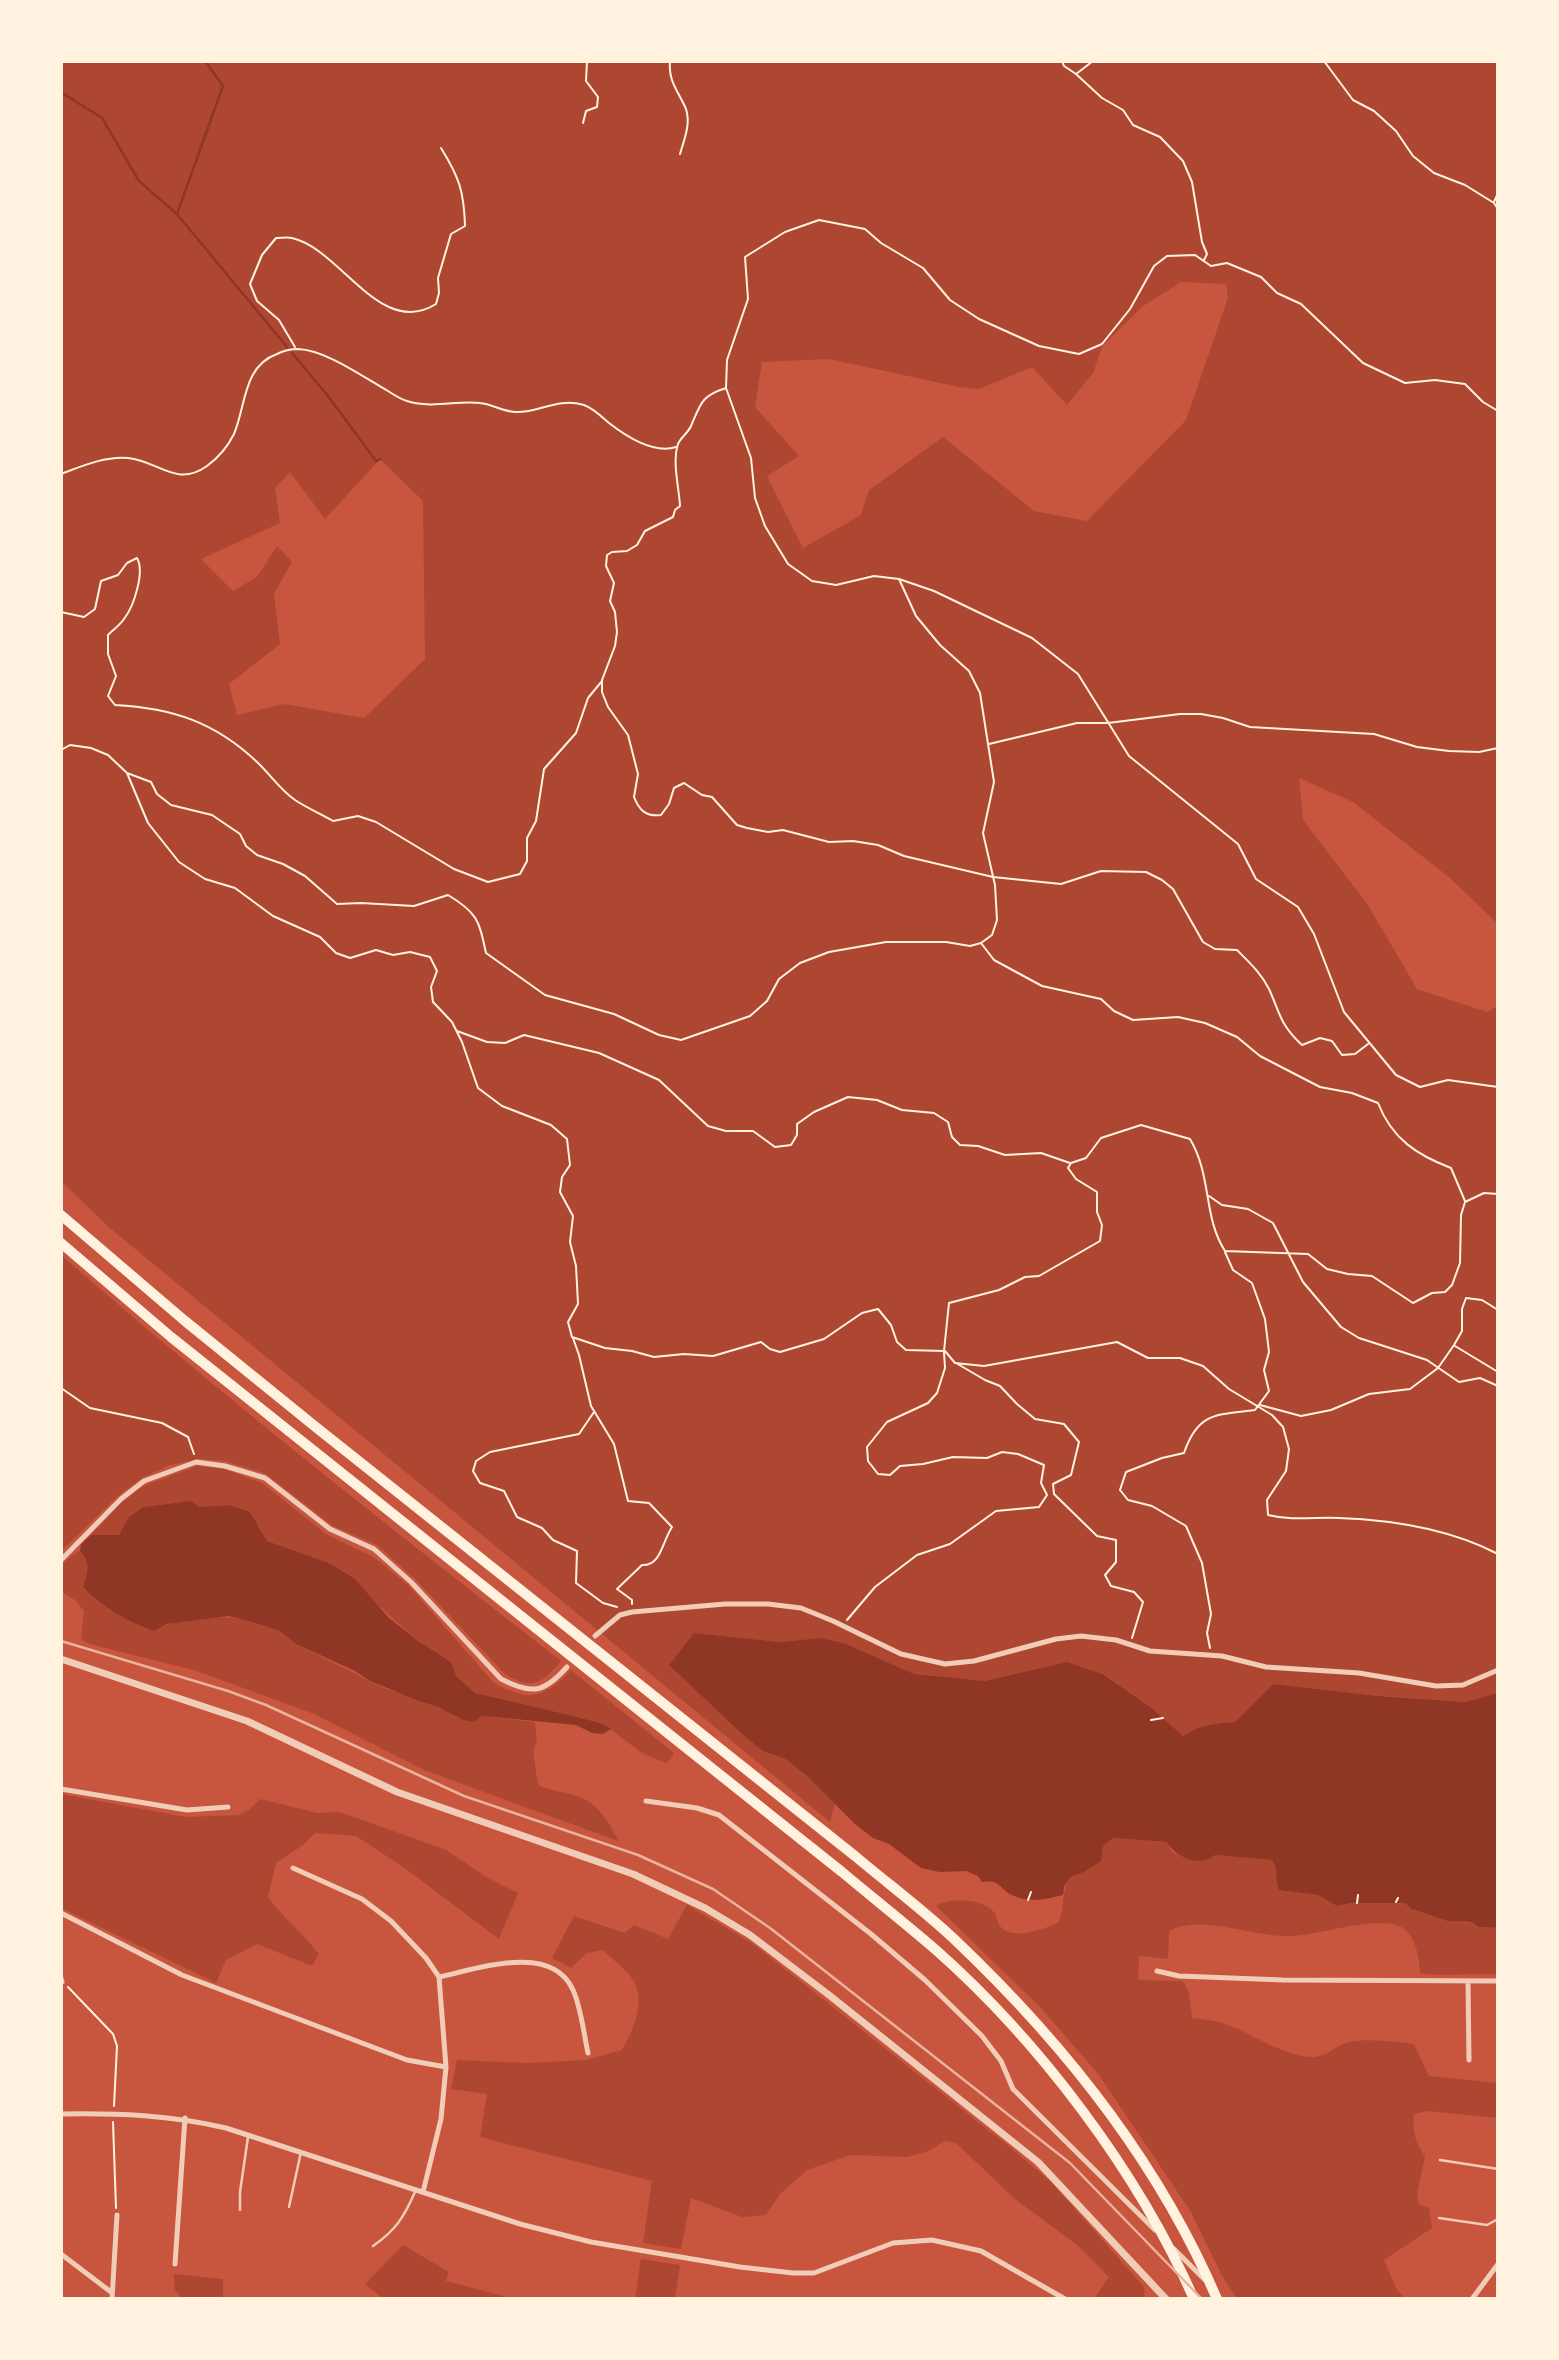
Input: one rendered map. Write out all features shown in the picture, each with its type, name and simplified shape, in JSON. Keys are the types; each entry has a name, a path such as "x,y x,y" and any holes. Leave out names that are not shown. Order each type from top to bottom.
{"highway":[{"path":"61,1215 185,1321 855,1856 950,1935 1010,1993 1104,2104 1182,2229 1217,2299"},
{"path":"61,1243 172,1338 937,1951 996,2008 1086,2116 1160,2231 1194,2299"}],"street":[{"path":"61,1560 121,1499 144,1481 196,1462 225,1466 265,1478 330,1529 374,1549 411,1582 501,1679 517,1688 536,1690 552,1684 567,1667"},
{"path":"595,1636 620,1615 632,1612 724,1604 768,1604 801,1608 901,1654 945,1664 974,1661 1056,1639 1081,1636 1116,1640 1150,1651 1211,1656 1266,1667 1359,1673 1436,1686 1463,1685 1498,1670"},
{"path":"61,1659 247,1721 397,1792 634,1874 705,1908 750,1935 1038,2162 1157,2295 1166,2299"},
{"path":"61,1789 187,1810 228,1807"},
{"path":"646,1801 697,1808 719,1815 871,1934 925,1980 982,2036 1001,2061 1013,2089 1224,2299"},
{"path":"293,1868 362,1899 391,1921 426,1958 439,1977 446,2067 441,2119 423,2192"},
{"path":"61,1913 182,1975 407,2060 446,2067"},
{"path":"439,1977 519,1961 558,1970 573,1989 588,2053"},
{"path":"1157,1971 1179,1976 1283,1980 1498,1981"},
{"path":"1468,1981 1469,2060"},
{"path":"61,2114 114,2113 185,2118 249,2135 520,2224 579,2240 740,2267 814,2273 893,2243 932,2240 981,2251 1065,2299"},
{"path":"176,2264 185,2118"},
{"path":"111,2295 117,2215"},
{"path":"61,2254 111,2295"},
{"path":"1472,2299 1498,2264"}],"lane":[{"path":"240,2210 249,2135"},
{"path":"289,2207 301,2152"},
{"path":"1440,2160 1498,2169"},
{"path":"373,2246 388,2236 404,2218 415,2190"},
{"path":"1439,2218 1487,2225 1498,2219"}],"path":[{"path":"583,123 586,111 597,107 598,97 586,81 587,61"},
{"path":"670,61 674,90 686,109 687,122 680,154"},
{"path":"1062,61 1064,66 1102,98 1123,110 1133,125 1160,137 1183,161 1192,182 1202,242 1207,254 1204,261"},
{"path":"1076,74 1093,61"},
{"path":"1324,61 1353,100 1374,111 1396,131 1413,156 1434,173 1465,186 1498,209"},
{"path":"296,348 279,320 257,301 250,284 262,255 276,239 292,238 320,251 370,296 394,310 423,312 436,304 439,293 438,278 451,234 465,226 464,203 457,174 441,148"},
{"path":"1493,203 1498,193"},
{"path":"1498,411 1483,402 1465,384 1434,380 1405,383 1363,363 1301,304 1277,293 1261,277 1227,262 1211,266 1195,255 1167,256 1154,266 1130,309 1102,344 1079,354 1039,345 979,318 950,300 923,268 881,243 865,229 819,220 785,232 745,257 748,299 727,360 726,388 751,458 755,498 765,526 788,564 812,581 836,585 874,576 899,579 966,605 1032,638 1077,674 1129,756 1238,844 1256,879 1298,907 1314,934 1344,1012 1396,1075 1420,1087 1447,1080 1498,1087"},
{"path":"61,474 95,462 126,458 146,461 169,473 190,475 208,465 228,445 235,431 247,386 259,367 267,358 296,348 317,352 406,401 442,406 479,403 517,412 557,403 575,403 587,406 613,426 645,444 664,451 677,447"},
{"path":"61,612 84,617 95,609 100,581 117,575 127,563 137,558 140,565 135,594 125,618 107,635 107,654 117,676 108,696 115,705 146,707 202,722 222,733 257,762 294,800 333,821 358,816 376,822 454,869 488,882 520,874 527,862 527,838 536,821 544,769 576,733 588,698 602,680 615,646 615,612 610,601 614,583 606,566 607,555 627,551 637,545 645,531 673,517 680,506 677,447 690,429 698,407 707,394 726,388"},
{"path":"61,750 70,745 91,748 108,755 127,773 151,782 157,794 171,805 212,815 240,834 246,846 257,855 283,864 304,876 337,904 414,906 448,895 465,905 479,921 486,953 545,995 614,1014 659,1035 681,1040 750,1016 767,1001 779,979 800,963 830,952 886,942 946,942 970,946 981,943 992,935 997,920 993,877 983,833 994,782 980,693 969,671 940,645 916,617 899,579"},
{"path":"602,680 602,692 608,707 628,735 638,774 634,797 637,806 647,815 661,814 669,804 674,788 684,783 702,795 712,797 737,825 768,832 783,830 829,842 853,841 878,845 904,856 993,877 1061,884 1101,871 1146,872 1173,889 1203,942 1215,950 1237,950 1254,966 1268,987 1284,1027 1302,1045 1320,1038 1332,1041 1342,1055 1349,1055 1369,1044"},
{"path":"988,744 1077,723 1108,723 1201,714 1250,727 1374,734 1417,747 1449,751 1479,752 1498,748"},
{"path":"127,773 148,822 179,862 205,879 235,888 273,916 320,937 336,953 350,958 376,950 393,955 410,952 430,957 437,971 431,987 433,1002 457,1031 478,1088 502,1105 551,1125 567,1139 570,1164 562,1177 560,1192 573,1216 570,1242 576,1266 578,1304 568,1322 594,1412 614,1444 628,1500 649,1503 671,1527 655,1562 649,1566 642,1565 617,1589 632,1600 632,1612 603,1603 576,1583 577,1551 553,1540 542,1528 517,1517 504,1491 480,1483 473,1471 476,1461 490,1452 579,1434 594,1412"},
{"path":"981,943 994,960 1042,986 1101,999 1114,1011 1133,1020 1178,1017 1205,1023 1237,1037 1260,1056 1320,1087 1352,1093 1378,1103 1391,1129 1405,1144 1430,1160 1451,1168 1465,1202 1461,1215 1461,1263 1452,1285 1445,1292 1432,1293 1413,1303 1372,1276 1327,1269 1308,1254 1224,1251"},
{"path":"457,1031 487,1042 505,1043 524,1035 599,1053 659,1080 708,1126 726,1131 753,1131 775,1147 791,1145 797,1135 797,1124 814,1112 848,1097 877,1100 902,1110 934,1113 948,1122 952,1137 960,1145 978,1146 1005,1155 1041,1153 1070,1163 1086,1158 1101,1138 1141,1125 1190,1139 1202,1164 1216,1238 1233,1270 1252,1283 1265,1319 1269,1352 1264,1370 1269,1391 1255,1410 1203,1420 1191,1434 1184,1454 1162,1458 1126,1472 1120,1490 1128,1500 1152,1506 1186,1526 1202,1563 1211,1614 1207,1633 1211,1656"},
{"path":"842,1625 875,1587 917,1555 950,1544 996,1511 1021,1511 1039,1507 1047,1495 1041,1483 1044,1465 1018,1454 1002,1452 987,1458 953,1457 900,1466 890,1475 878,1474 868,1461 867,1447 887,1422 929,1403 937,1393 945,1368 949,1303 999,1290 1025,1277 1039,1276 1100,1241 1102,1225 1097,1212 1097,1192 1076,1179 1068,1168 1070,1163"},
{"path":"1465,1202 1484,1193 1498,1194"},
{"path":"1208,1195 1222,1205 1248,1209 1273,1223 1303,1282 1341,1327 1359,1338 1427,1360 1459,1382 1480,1377 1498,1386"},
{"path":"1259,1406 1301,1416 1331,1410 1369,1394 1410,1389 1438,1368 1454,1345 1462,1331 1462,1308 1466,1298 1482,1300 1498,1310"},
{"path":"572,1336 605,1348 632,1350 654,1357 684,1354 713,1356 761,1342 780,1352 824,1339 862,1312 878,1309 891,1325 897,1342 906,1350 944,1351 955,1363 1000,1386 1035,1419 1064,1423 1079,1442 1071,1475 1053,1484 1054,1494 1097,1536 1116,1540 1116,1562 1105,1574 1111,1586 1134,1592 1143,1602 1130,1645"},
{"path":"955,1363 984,1366 1117,1342 1148,1358 1180,1358 1203,1366 1229,1389 1272,1415 1283,1427 1289,1449 1286,1471 1267,1500 1268,1515 1284,1519 1338,1518 1393,1522 1436,1531 1480,1545 1498,1554"},
{"path":"1454,1345 1498,1372"},
{"path":"61,1388 90,1408 162,1423 188,1437 196,1462"},
{"path":"1151,1720 1163,1718"},
{"path":"1028,1900 1031,1892"},
{"path":"1357,1903 1358,1895"},
{"path":"1396,1902 1398,1898"},
{"path":"62,1980 113,2034 117,2046 112,2143 117,2215"}],"shaded area":[{"path":"61,61 1498,61 1498,924 1450,878 1353,802 1299,778 1303,820 1368,905 1417,989 1487,1012 1498,1006 1498,1693 1465,1702 1273,1684 1235,1722 1208,1725 1183,1736 1153,1709 1104,1674 1067,1662 985,1681 914,1674 844,1643 820,1638 780,1642 694,1633 669,1665 742,1734 814,1770 836,1799 830,1822 111,1229 61,1181","holes":["1181,282 1226,284 1228,298 1186,420 1087,521 1034,511 943,437 869,490 861,515 803,548 767,476 799,456 755,407 762,362 829,359 979,389 1032,367 1067,405 1093,373 1103,345 1143,306","380,459 423,501 425,659 364,718 285,704 237,715 229,684 280,644 274,594 292,562 277,546 257,577 233,591 201,559 280,523 275,488 290,472 325,519"]},
{"path":"61,1255 246,1411 561,1661 548,1675 536,1682 523,1682 505,1674 416,1580 377,1545 333,1526 266,1474 226,1461 199,1459 170,1465 142,1478 118,1496 61,1551"},
{"path":"197,1466 224,1469 262,1483 326,1534 375,1558 408,1585 494,1683 517,1693 535,1694 552,1687 571,1670 674,1753 671,1759 666,1763 642,1753 603,1724 475,1693 456,1676 451,1662 418,1641 340,1571 329,1563 267,1541 259,1526 229,1505 200,1507 191,1501 143,1507 129,1518 119,1535 91,1535 122,1502 143,1486"},
{"path":"191,1501 200,1507 229,1505 250,1512 267,1541 329,1563 355,1579 388,1617 451,1662 456,1676 475,1693 577,1717 611,1729 603,1734 592,1733 576,1725 482,1716 474,1722 464,1720 436,1706 370,1681 355,1671 296,1644 280,1631 228,1616 167,1624 154,1631 116,1613 83,1587 88,1568 80,1551 81,1544 91,1535 119,1535 128,1518 143,1507"},
{"path":"80,1551 88,1568 83,1587 107,1607 145,1627 154,1630 168,1624 200,1618 248,1620 284,1633 300,1646 379,1686 436,1705 464,1719 474,1722 482,1716 535,1722 537,1741 533,1751 538,1785 577,1796 590,1803 607,1821 618,1841 424,1770 314,1714 197,1671 81,1640 84,1611 75,1600 61,1592 61,1566"},
{"path":"694,1633 780,1642 820,1638 844,1643 914,1674 985,1681 1067,1662 1103,1674 1153,1709 1183,1736 1208,1725 1235,1722 1273,1684 1465,1702 1498,1693 1498,1928 1479,1927 1472,1922 1448,1921 1412,1909 1405,1903 1351,1903 1337,1906 1318,1895 1279,1890 1272,1860 1215,1855 1196,1861 1182,1857 1167,1842 1113,1838 1103,1846 1101,1861 1070,1877 1063,1895 1038,1900 1019,1898 996,1883 982,1882 978,1876 966,1871 940,1872 921,1868 889,1844 873,1838 856,1825 786,1759 763,1751 669,1665"},
{"path":"61,1794 186,1817 239,1815 260,1799 317,1813 340,1812 446,1850 488,1878 518,1893 499,1939 406,1869 356,1836 315,1833 303,1845 276,1863 268,1897 319,1954 312,1966 257,1944 226,1960 216,1983 61,1908"},
{"path":"1113,1838 1167,1842 1172,1852 1183,1857 1214,1855 1272,1860 1279,1890 1318,1895 1337,1906 1351,1903 1405,1903 1423,1913 1462,1923 1473,1922 1486,1928 1498,1928 1498,1974 1420,1973 1413,1940 1405,1929 1376,1923 1292,1936 1261,1934 1212,1925 1182,1926 1169,1931 1168,1959 1139,1956 1138,1980 1183,1981 1189,1993 1192,2018 1230,2026 1286,2052 1316,2057 1349,2042 1414,2044 1429,2076 1498,2083 1498,2118 1428,2111 1414,2114 1415,2136 1425,2156 1417,2194 1419,2204 1429,2208 1432,2228 1384,2260 1396,2288 1405,2299 1237,2299 1221,2274 1191,2212 1099,2075 1041,2008 936,1906 949,1901 965,1900 988,1907 1006,1931 1021,1933 1046,1928 1059,1922 1065,1888 1070,1877 1101,1861 1103,1846"},
{"path":"687,1905 752,1943 1052,2183 1144,2287 1145,2299 1095,2297 1109,2277 1076,2244 1016,2200 956,2143 945,2141 928,2151 907,2157 850,2155 807,2170 781,2193 766,2215 742,2217 691,2198 681,2249 643,2243 652,2181 480,2137 487,2094 451,2089 457,2060 527,2063 586,2060 622,2050 630,2033 637,2014 638,1995 631,1977 621,1966 603,1950 587,1953 571,1968 552,1958 574,1916 625,1933 634,1925 668,1939"},
{"path":"403,2245 449,2272 446,2281 515,2299 384,2299 365,2284"},
{"path":"641,2259 680,2265 675,2299 635,2299"},
{"path":"174,2274 223,2279 223,2299 182,2299 175,2290"}],"waterway":[{"path":"177,214 223,86 205,61"},
{"path":"61,92 86,108"},
{"path":"88,109 102,118 139,181 177,214 287,347"},
{"path":"292,353 376,461 380,459"}],"railway":[{"path":"61,1641 266,1705 464,1796 638,1855 713,1889 770,1928 1070,2163 1202,2299"}]}
